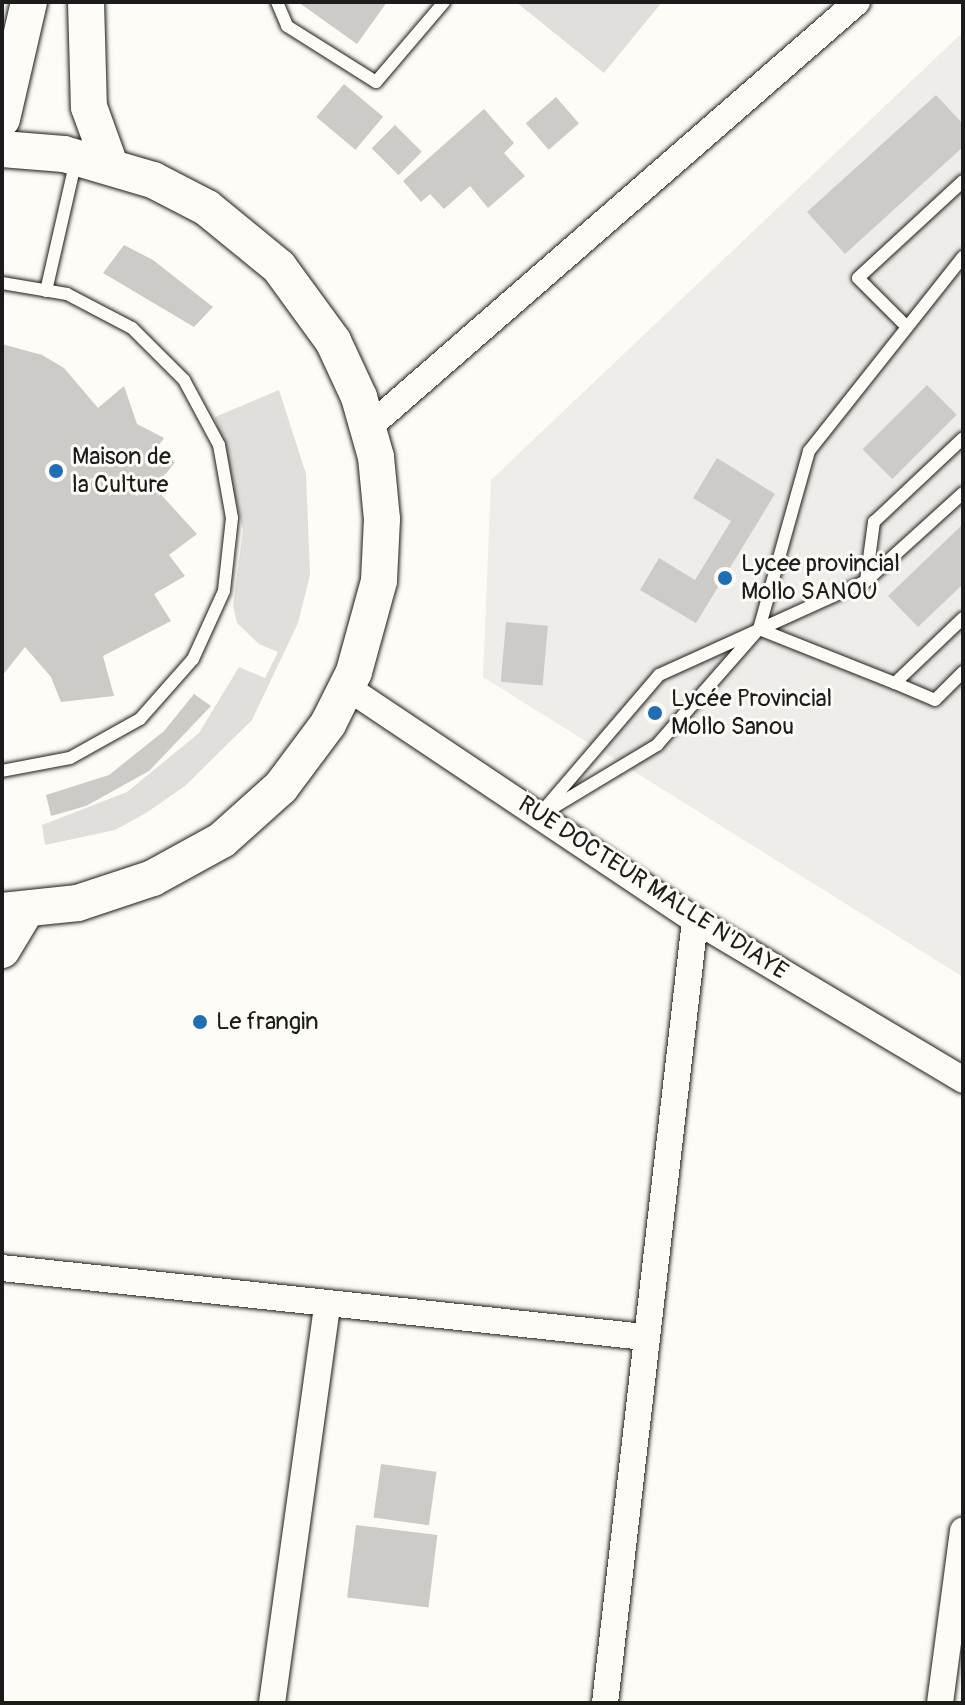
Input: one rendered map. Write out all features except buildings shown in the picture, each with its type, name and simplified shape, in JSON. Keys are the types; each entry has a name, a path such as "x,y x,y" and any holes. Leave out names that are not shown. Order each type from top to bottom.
{"main road":[{"path":"2,119 29,2"},
{"path":"86,2 93,161"},
{"path":"2,149 93,161 207,208 279,267 333,341 369,427 380,488 381,550 373,612 348,688 298,767 222,840 129,889 14,911 2,950"}],"street":[{"path":"369,427 857,2"},
{"name":"RUE DOCTEUR MALLE N'DIAYE","path":"348,688 695,920 963,1080"},
{"path":"605,1703 644,1337 695,920"},
{"path":"2,1268 327,1306 644,1337"},
{"path":"272,1703 327,1306"},
{"path":"940,1703 963,1531"}],"lane":[{"path":"277,2 287,26 376,82 444,2"},
{"path":"46,291 93,161"},
{"path":"907,327 858,278 963,181"},
{"path":"539,816 657,745 759,629 809,451 963,257"},
{"path":"2,283 67,294 132,328 184,380 219,445 232,518 224,591 193,659 140,719 70,758 2,771"},
{"path":"866,581 874,522 963,438"},
{"path":"539,816 659,675 866,581 963,493"},
{"path":"895,683 963,618"},
{"path":"759,629 935,700 963,672"}],"shaded area":[{"path":"516,2 662,2 604,73"},
{"name":"Lycee provincial Mollo SANOU","path":"963,32 963,977 483,677 491,480"},
{"path":"279,390 306,474 310,575 298,623 252,720 185,786 146,813 115,830 45,845 42,825 127,792 199,733 239,667 265,678 278,652 259,644 237,623 233,606 243,530 215,417"}],"place":[{"name":"Maison de la Culture","path":"56,471"},
{"name":"Lycee provincial Mollo SANOU","path":"725,578"},
{"name":"Lycée Provincial Mollo Sanou","path":"655,713"},
{"name":"Le frangin","path":"200,1022"}]}
